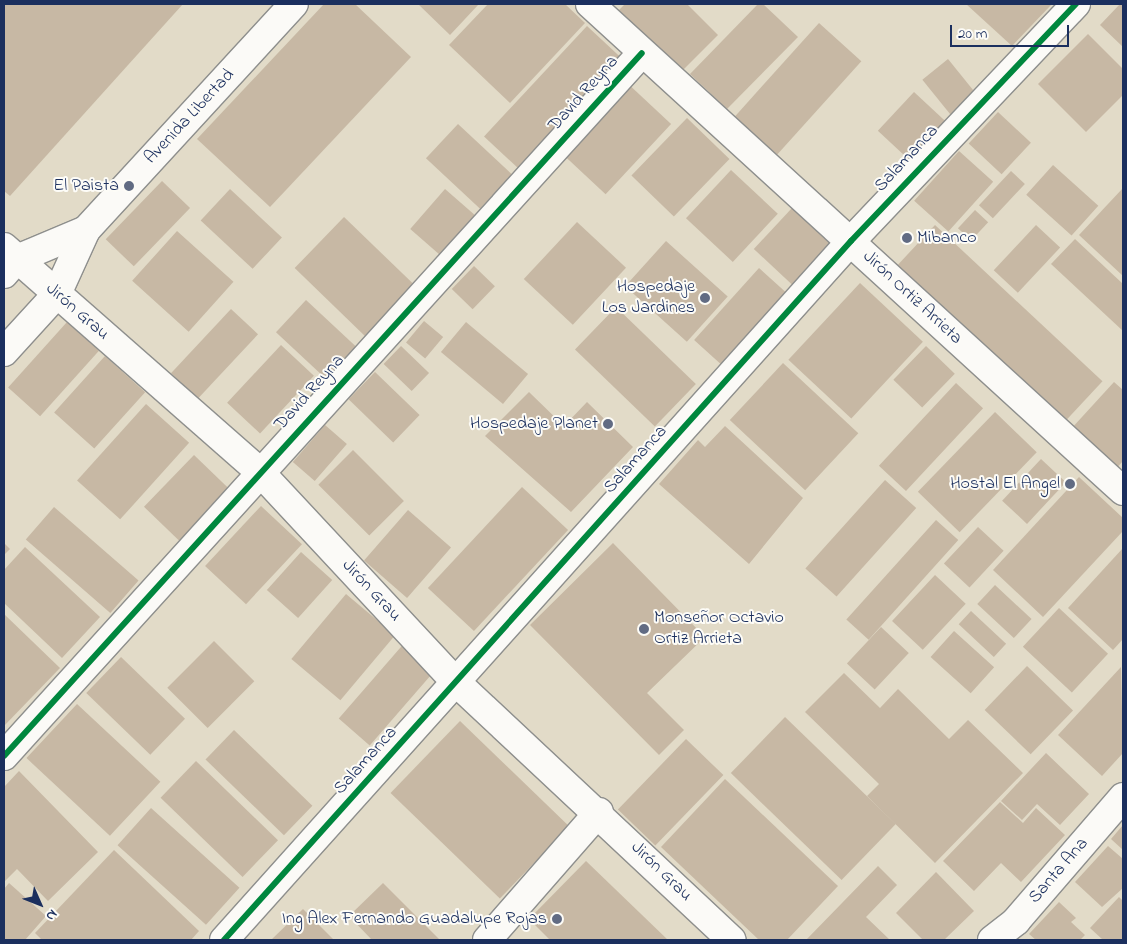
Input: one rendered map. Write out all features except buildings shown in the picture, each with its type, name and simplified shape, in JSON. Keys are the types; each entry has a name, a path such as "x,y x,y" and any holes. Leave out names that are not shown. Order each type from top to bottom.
{"main road":[{"name":"Avenida Libertad","path":"4,352 57,294 86,230 294,4"},
{"name":"Jirón Ortiz Arrieta","path":"590,4 1123,491"},
{"name":"Salamanca","path":"224,940 457,683 851,241 1076,4"},
{"name":"David Reyna","path":"4,756 259,471 642,52"},
{"name":"Avenida Libertad","path":"8,260 86,230"},
{"name":"Jirón Grau","path":"8,260 57,294 259,471 457,683 599,812 732,940"},
{"name":"Santa Ana","path":"992,940 1016,921 1123,797"},
{"path":"487,940 599,812"}],"cycle path":[{"path":"224,940 851,241 1076,4"},
{"path":"4,756 642,53"}],"place":[{"name":"El Paista","path":"129,186"},
{"name":"Mibanco","path":"907,238"},
{"name":"Hospedaje Los Jardines","path":"705,298"},
{"name":"Hospedaje Planet","path":"608,424"},
{"name":"Hostal El Angel","path":"1070,484"},
{"name":"Monseñor Octavio Ortiz Arrieta","path":"644,629"},
{"name":"Ing Alex Fernando Guadalupe Rojas","path":"557,919"}]}
